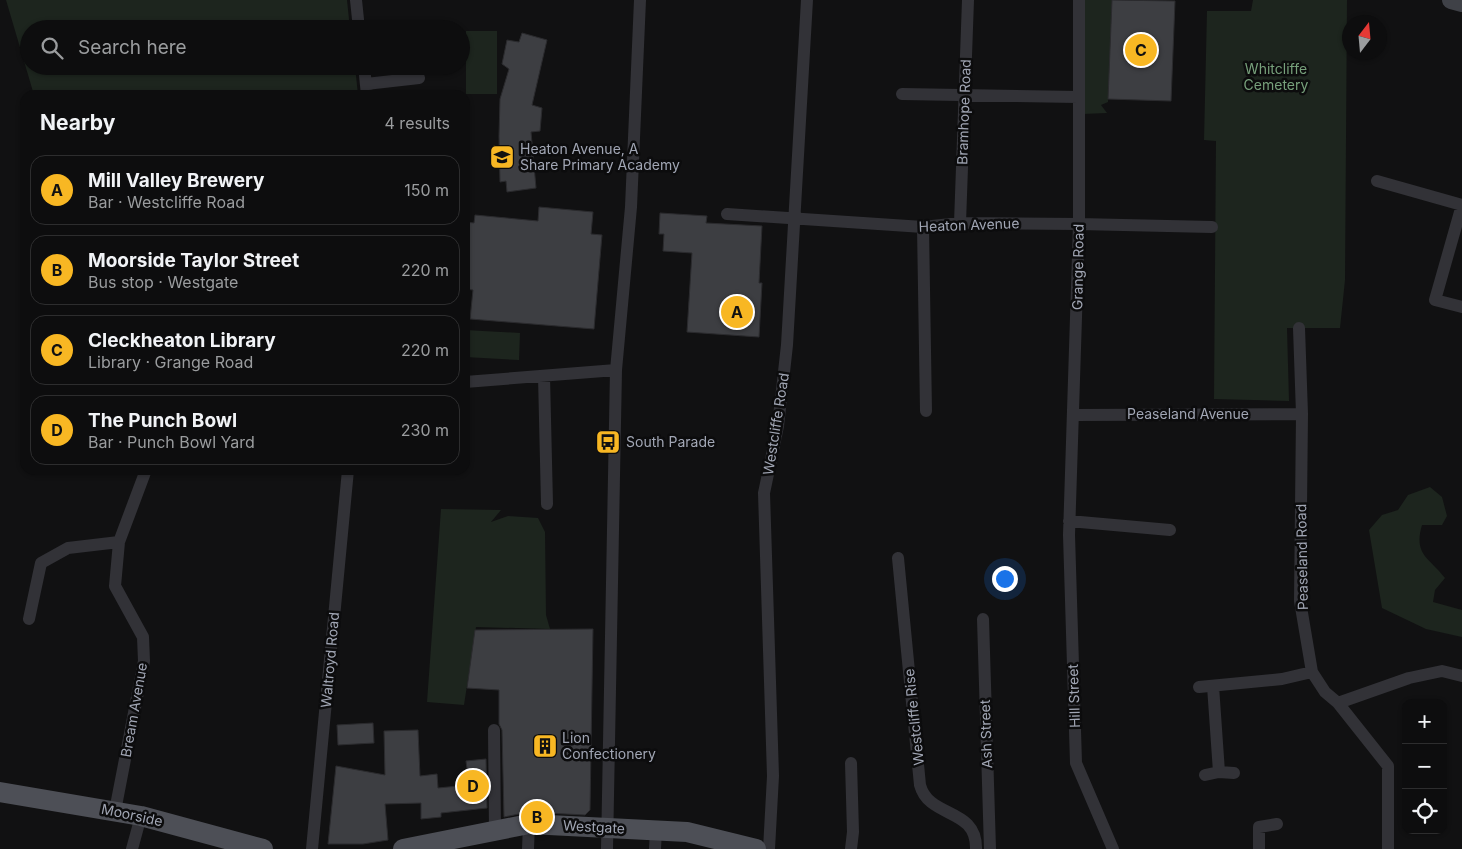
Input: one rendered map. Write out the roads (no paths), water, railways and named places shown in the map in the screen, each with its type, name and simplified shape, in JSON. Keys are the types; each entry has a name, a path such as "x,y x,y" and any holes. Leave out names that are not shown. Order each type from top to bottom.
{"main road":[{"path":"1451,0 1462,3"},
{"name":"Moorside","path":"0,792 141,816 262,849"},
{"name":"Westgate","path":"402,849 475,842 495,831 529,824 606,828 655,840 687,832 745,847"}],"street":[{"path":"356,0 358,20"},
{"path":"607,849 616,370 631,207 640,0"},
{"name":"Westcliffe Road","path":"769,849 772,776 764,493 778,426 787,345 796,219 807,0"},
{"name":"Bramhope Road","path":"960,223 968,0"},
{"name":"Grange Road","path":"1069,535 1079,224 1079,0"},
{"path":"365,75 367,90 419,78"},
{"path":"902,94 1078,97"},
{"path":"1377,181 1462,205 1436,300 1462,307"},
{"name":"Heaton Avenue","path":"727,214 923,227 960,223 1212,227"},
{"path":"923,227 926,412"},
{"name":"Peaseland Road","path":"1299,328 1302,414 1300,601 1312,672 1325,692 1338,703 1388,766 1388,849"},
{"path":"470,382 616,370"},
{"path":"544,376 547,504"},
{"name":"Peaseland Avenue","path":"1074,415 1302,414"},
{"name":"Bream Avenue","path":"115,811 144,661 143,637 115,586 118,542 144,475"},
{"name":"Waltroyd Road","path":"312,849 348,475"},
{"path":"1069,521 1170,530"},
{"name":"Hill Street","path":"1069,535 1076,763 1113,849"},
{"path":"29,619 41,563 68,548 118,542"},
{"name":"Westcliffe Rise","path":"898,558 920,785 923,795 930,802 968,823 974,830 976,849"},
{"name":"Ash Street","path":"983,619 990,849"},
{"path":"1338,703 1409,678 1442,671 1462,676"},
{"path":"1199,687 1282,679 1312,672"},
{"path":"1213,686 1219,772"},
{"path":"494,730 495,831"},
{"path":"850,849 853,832 851,763"},
{"path":"1205,775 1219,772 1234,773"},
{"path":"132,849 141,816"},
{"path":"528,849 529,824"},
{"path":"1259,849 1259,827 1277,824"}],"place":[{"name":"Cleckheaton Library","path":"1141,50"},
{"name":"Heaton Avenue, A Share Primary Academy","path":"502,157"},
{"name":"Mill Valley Brewery","path":"737,312"},
{"name":"South Parade","path":"608,442"},
{"name":"Lion Confectionery","path":"545,746"},
{"name":"The Punch Bowl","path":"473,786"},
{"name":"Moorside Taylor Street","path":"537,817"}],"park label":[{"name":"Whitcliffe Cemetery","path":"1276,78"}]}
